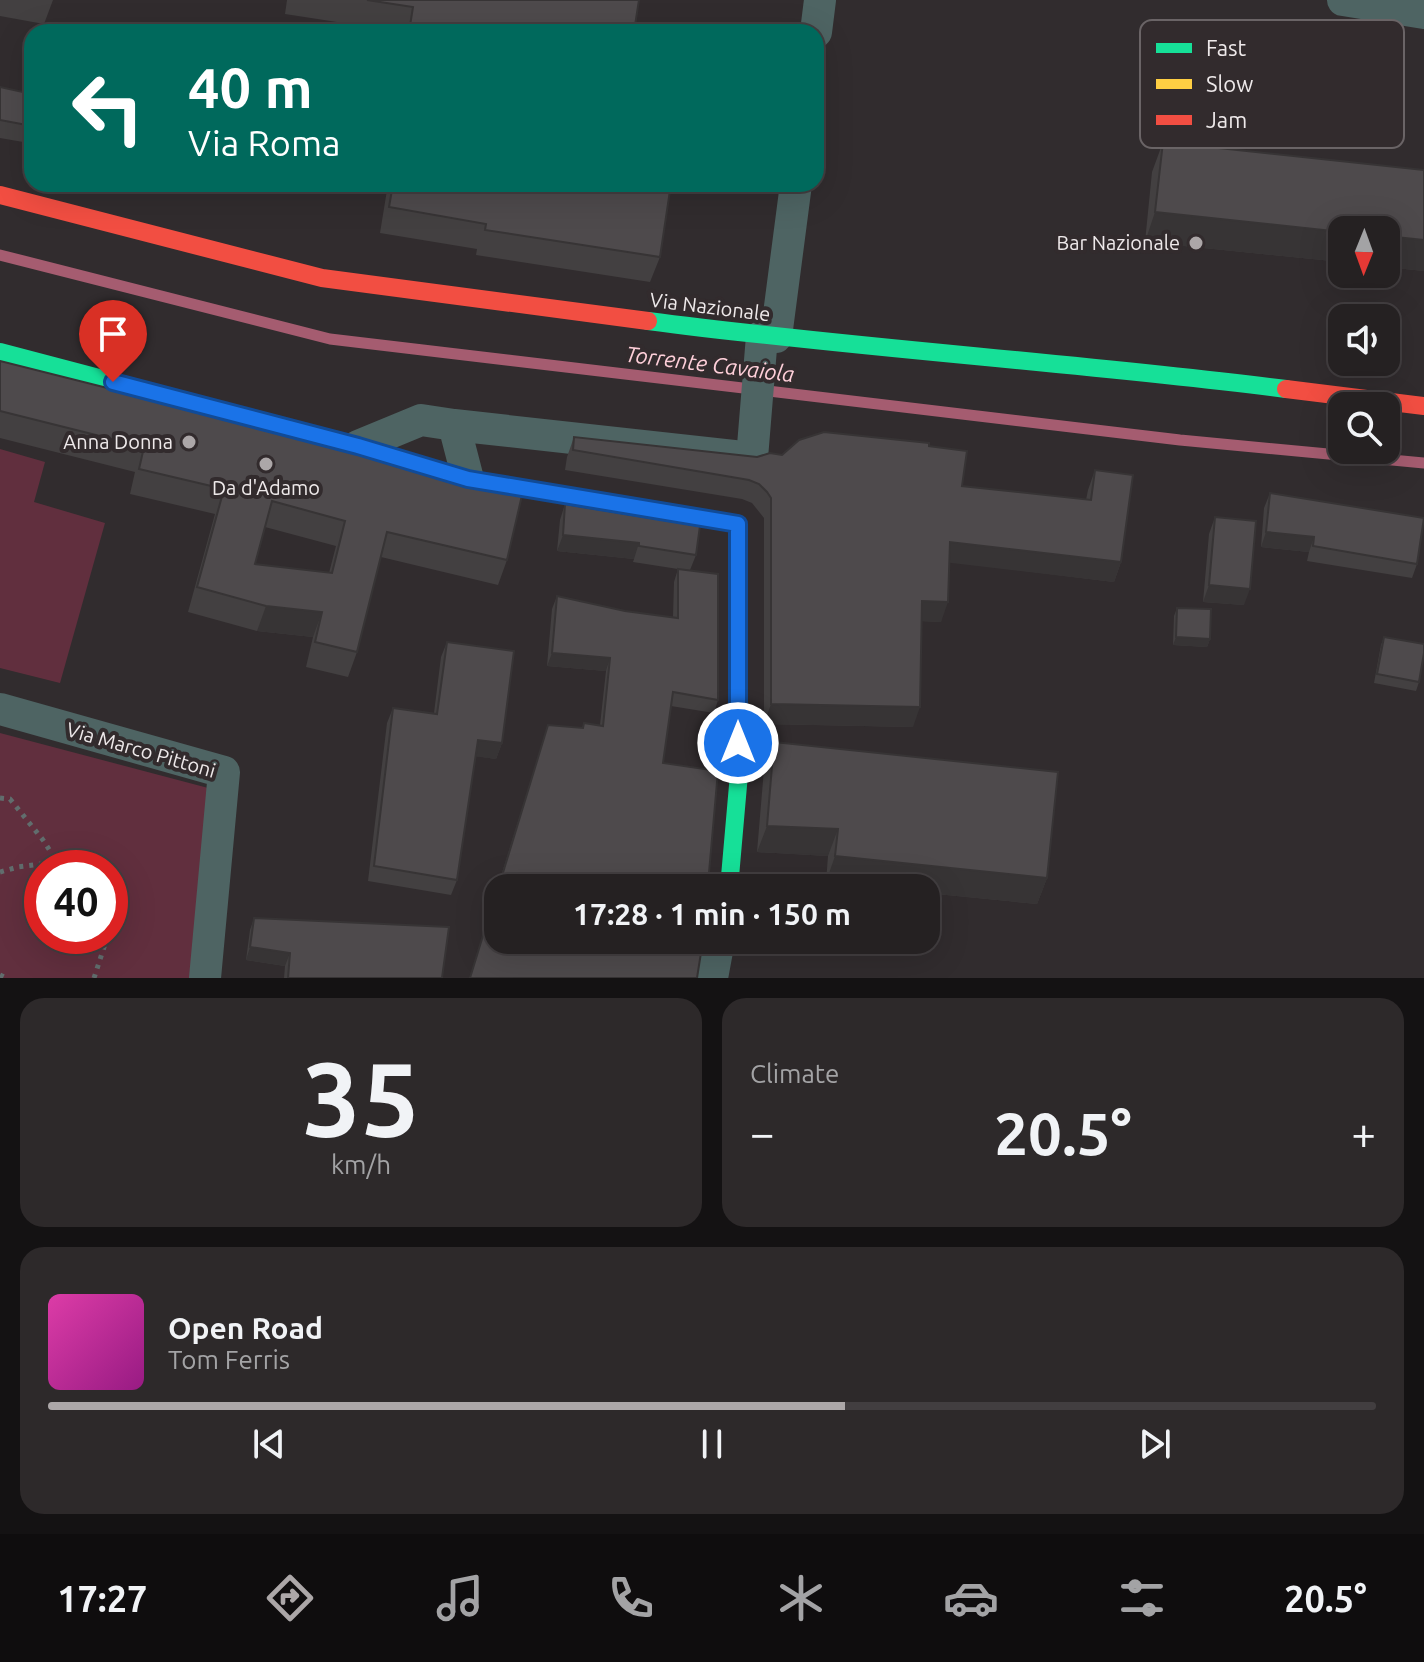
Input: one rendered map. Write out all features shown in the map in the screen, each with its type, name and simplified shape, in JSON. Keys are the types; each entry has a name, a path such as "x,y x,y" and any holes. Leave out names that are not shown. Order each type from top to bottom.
{"main road":[{"name":"Via Nazionale","path":"0,195 322,278 766,344 1184,376 1424,406"},
{"path":"0,352 358,446 468,479 738,524 739,774 730,874"}],"street":[{"path":"817,24 820,0"},
{"path":"1343,0 1424,13"},
{"path":"358,446 421,420 752,458 753,427 766,344 794,192"},
{"path":"454,425 468,479"},
{"name":"Via Marco Pittoni","path":"0,709 224,772 205,978"},
{"path":"712,978 716,954"}],"path":[{"path":"0,798 10,799 49,850"},
{"path":"0,872 24,867"},
{"path":"94,978 102,954"},
{"path":"0,975 6,978"}],"shaded area":[{"path":"0,449 45,462 34,502 105,523 60,683 0,668"},
{"path":"0,733 212,789 193,978 0,978"}],"building":[{"path":"367,0 639,0 635,24 410,24 413,7"},
{"path":"0,87 24,92 24,124 0,120"},
{"path":"1162,148 1219,148 1424,170 1424,240 1400,237 1400,216 1328,216 1328,231 1155,212"},
{"path":"392,192 670,192 660,257 485,230 486,224 389,207"},
{"path":"0,361 523,491 507,560 387,532 357,652 315,642 322,612 266,606 197,587 224,489 139,469 144,447 0,411","holes":["272,501 345,521 332,573 255,564"]},
{"path":"824,432 929,443 929,446 967,451 962,486 1091,500 1095,470 1133,475 1121,562 950,542 948,602 922,601 920,707 771,704 771,498 767,492 749,480 573,450 574,437 757,457 770,453 782,455 799,440"},
{"path":"1270,493 1424,518 1417,564 1313,546 1314,537 1266,532"},
{"path":"565,504 700,526 696,555 639,546 639,543 563,535"},
{"path":"1215,517 1256,521 1250,589 1209,585"},
{"path":"678,569 718,574 718,700 673,692 663,763 718,771 709,874 503,874 548,725 583,728 584,723 603,726 610,658 552,653 557,596 625,611 678,618"},
{"path":"1177,608 1211,609 1210,639 1176,637"},
{"path":"1384,637 1424,644 1419,682 1377,674"},
{"path":"447,642 514,651 502,743 478,740 457,880 374,866 393,708 437,714"},
{"path":"774,742 1058,772 1047,878 835,856 838,829 767,826"},
{"path":"254,918 449,927 442,978 288,978 290,953 250,947"},
{"path":"484,932 484,954 701,954 697,978 470,978"}],"waterway":[{"name":"Torrente Cavaiola","path":"0,255 330,339 1180,440 1424,463"}],"traffic: fast":[{"path":"648,321 1286,389"},
{"path":"0,352 301,431"},
{"path":"730,874 739,774 739,700"}],"traffic: slow":[{"path":"301,431 468,479 738,524 739,700"}],"traffic: jam":[{"path":"0,195 322,278 648,321"},
{"path":"1286,389 1424,406"}],"place":[{"name":"Bar Nazionale","path":"1196,243"},
{"name":"Anna Donna","path":"189,442"},
{"name":"Da d'Adamo","path":"266,464"}],"route":[{"path":"113,382 358,446 468,479 738,524 738,743"}]}
